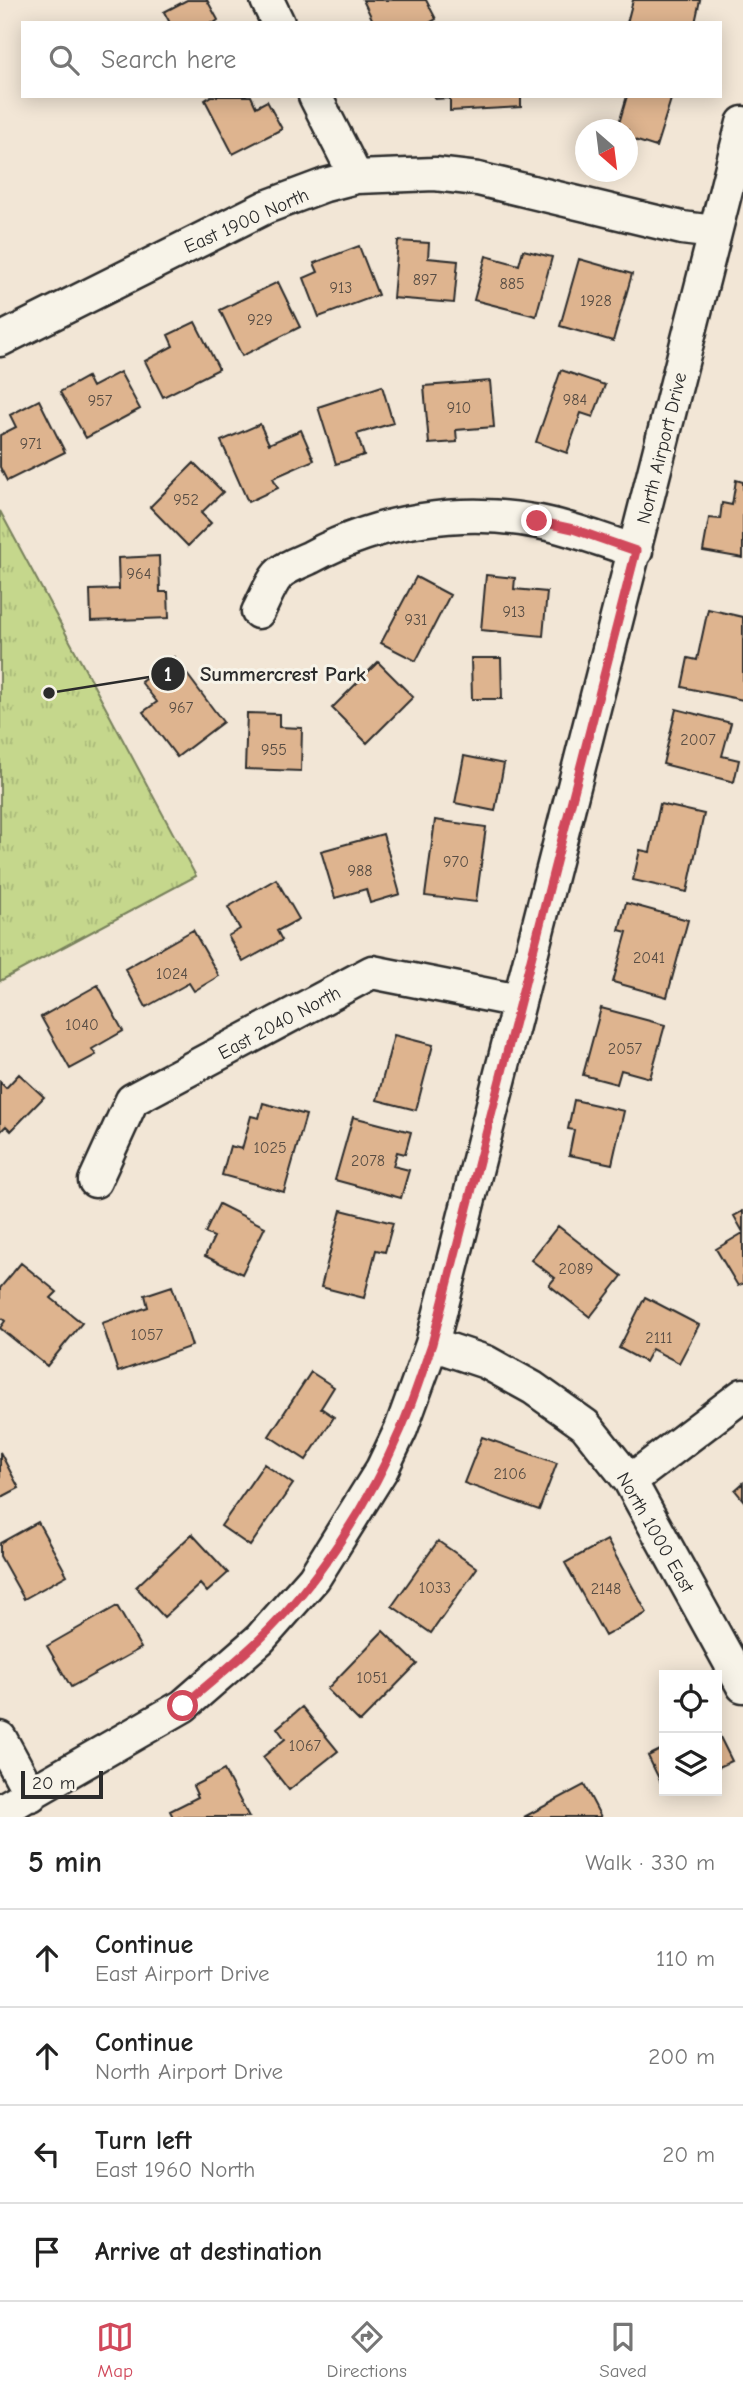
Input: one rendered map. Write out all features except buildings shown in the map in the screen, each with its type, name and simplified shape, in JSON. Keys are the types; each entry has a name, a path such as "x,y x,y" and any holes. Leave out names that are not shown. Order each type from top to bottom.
{"street":[{"path":"267,0 277,21"},
{"path":"316,98 356,177"},
{"name":"North Airport Drive","path":"0,1811 183,1706 260,1639 314,1578 354,1518 401,1429 432,1344 743,123"},
{"name":"East 1900 North","path":"0,340 265,207 325,185 356,177 425,174 478,178 682,228 715,232"},
{"path":"258,612 279,574 330,547 365,534 412,522 444,517 492,516 537,521 573,529 636,551"},
{"name":"East 2040 North","path":"95,1181 132,1100 372,972 519,1001"},
{"name":"North 1000 East","path":"432,1344 486,1362 533,1388 585,1425 630,1481 743,1686"},
{"path":"630,1481 743,1395"},
{"path":"0,1738 31,1795"}],"green space":[{"path":"0,511 196,876 0,981"}],"place":[{"name":"Summercrest Park","path":"49,693"}],"route":[{"path":"183,1706 260,1639 314,1578 354,1518 382,1469 401,1429 432,1344 636,551 598,540 573,529 537,521"}]}
